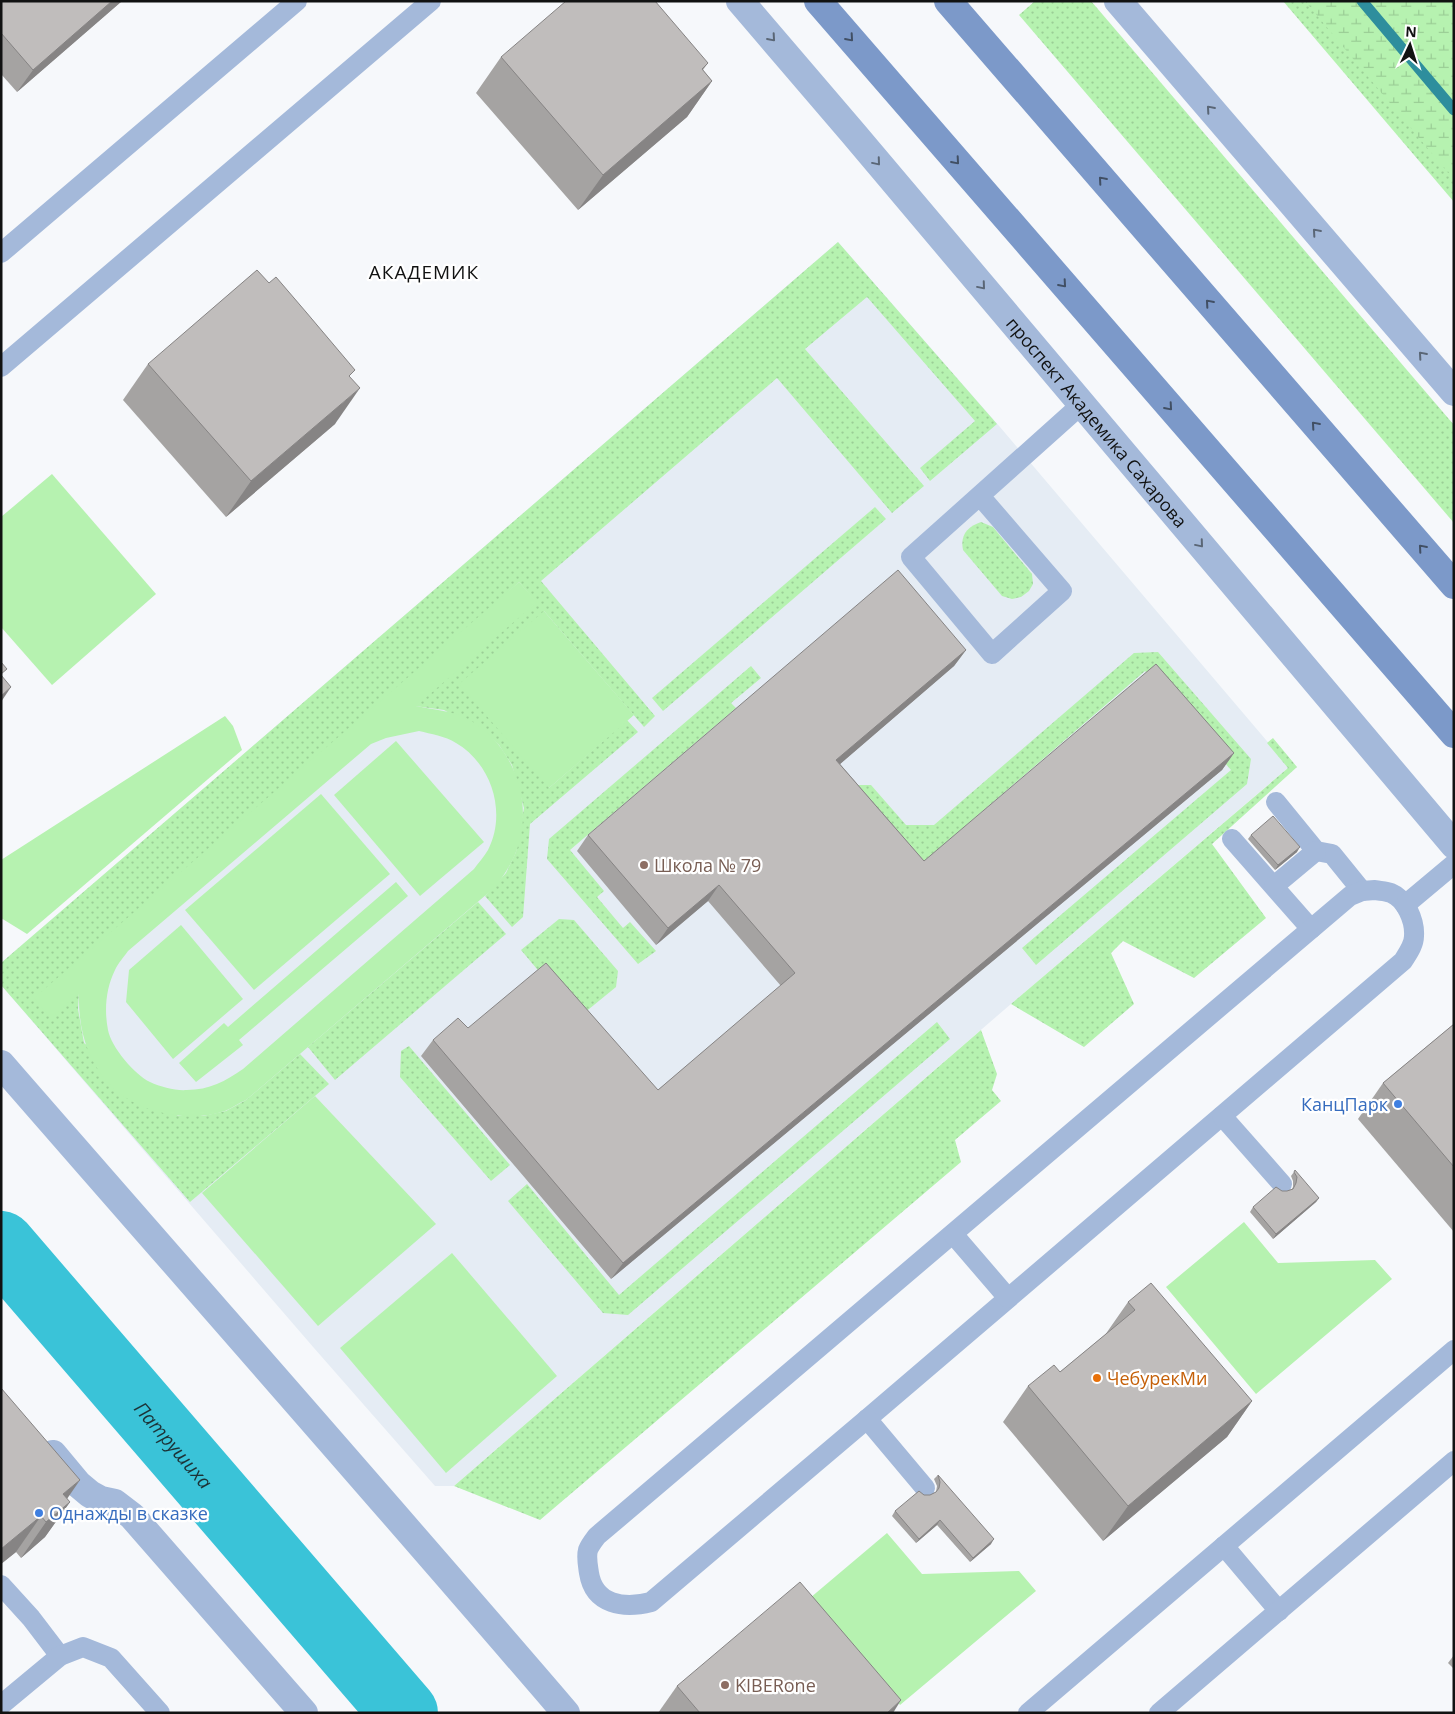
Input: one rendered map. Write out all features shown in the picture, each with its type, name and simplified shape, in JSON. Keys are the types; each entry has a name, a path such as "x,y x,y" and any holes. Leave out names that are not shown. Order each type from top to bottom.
{"street":[{"name":"проспект Академика Сахарова","path":"740,1 1454,845"},
{"path":"818,1 1454,734"},
{"path":"948,1 1454,585"},
{"path":"1118,1 1454,392"},
{"path":"1,1064 276,1380 401,1520 566,1713"},
{"path":"40,1439 78,1484 101,1500 115,1502 132,1516 304,1713"}],"lane":[{"path":"1,253 297,1"},
{"path":"1,367 431,1"},
{"path":"980,496 1062,591 992,654 912,557 1082,404"},
{"path":"1276,802 1316,851 1332,854 1362,891"},
{"path":"1232,839 1311,929"},
{"path":"1274,886 1316,851"},
{"path":"1405,905 1454,864"},
{"path":"1375,890 1392,894 1405,905 1412,920 1414,937 1410,950 1403,961 651,1602 637,1606 622,1606 610,1601 597,1592 590,1578 587,1563 588,1550 597,1536 1350,896 1362,891 1375,890"},
{"path":"1222,1116 1282,1184"},
{"path":"953,1234 1008,1298"},
{"path":"1028,1713 1454,1350"},
{"path":"867,1419 925,1488"},
{"path":"1159,1713 1454,1462"},
{"path":"1224,1546 1278,1611"},
{"path":"1,1585 31,1618 60,1656"},
{"path":"1,1705 60,1656 83,1647 111,1658 153,1710"}],"shaded area":[{"name":"Школа № 79","path":"838,242 1000,427 1289,767 997,1016 454,1486 435,1486 1,985 1,963"}],"green space":[{"path":"1035,1 1091,1 1454,425 1454,523 1019,15"},
{"path":"1283,1 1454,1 1454,202"},
{"path":"1305,1 1454,1 1454,180"},
{"path":"838,242 997,424 930,481 920,468 975,421 867,297 805,349 924,486 892,513 777,378 541,581 655,716 644,727 544,611 549,788 627,720 638,732 530,824 523,917 512,927 485,896 506,873 516,852 524,808 512,765 499,745 487,734 444,710 415,706 536,602 519,582 79,993 78,1009 84,1043 178,1116 203,1116 226,1111 246,1100 300,1054 329,1084 190,1202 1,985 1,963"},
{"path":"52,474 156,594 52,685 1,627 1,517"},
{"path":"875,507 886,519 663,711 652,698"},
{"path":"981,522 993,527 1032,574 1033,584 1029,591 1021,597 1012,599 1002,596 963,550 962,545 966,532 972,526"},
{"path":"519,582 537,602 416,706 448,712 468,719 484,730 498,744 508,759 521,795 523,814 521,834 516,852 504,875 494,888 246,1100 225,1111 212,1115 183,1116 146,1108 128,1099 112,1087 90,1055 83,1036 79,993 51,1018 34,998","holes":["419,731 447,739 468,752 479,763 493,790 496,805 494,836 488,850 474,869 243,1069 217,1084 195,1090 168,1088 154,1084 144,1078 124,1060 114,1044 108,1030 106,1015 108,992 112,977 128,951 371,744 386,738"]},
{"path":"544,611 634,715 549,788 459,684"},
{"path":"1158,652 1251,759 1247,784 1036,965 1022,948 1231,770 1145,671 913,871 851,785 871,785 906,825 934,825 1134,653"},
{"path":"751,666 761,678 731,703 736,708 570,850 604,891 597,897 623,928 630,922 656,951 638,964 547,859 549,839"},
{"path":"225,716 233,726 242,750 27,934 1,918 1,860"},
{"path":"1273,738 1297,767 1212,844 1266,918 1194,978 1123,941 1111,953 1134,1004 1084,1047 1011,1004 1288,768 1267,743"},
{"path":"396,741 484,842 420,896 334,795"},
{"path":"321,794 390,874 254,990 185,910"},
{"path":"396,882 408,896 239,1040 243,1045 196,1082 179,1063 224,1023 228,1027"},
{"path":"478,902 506,934 335,1080 308,1047"},
{"path":"559,919 574,920 618,971 616,987 578,1018 521,950"},
{"path":"181,925 243,999 173,1059 126,1002 129,970"},
{"path":"937,1022 950,1039 628,1315 603,1313 508,1201 527,1184 619,1295"},
{"path":"981,1030 997,1074 992,1090 1001,1101 955,1140 961,1162 540,1520 454,1486"},
{"path":"409,1046 510,1165 491,1181 400,1077 401,1051"},
{"path":"315,1096 436,1224 318,1326 202,1193"},
{"path":"1244,1222 1278,1263 1375,1260 1392,1279 1256,1394 1166,1287"},
{"path":"452,1253 557,1376 446,1473 340,1348"},
{"path":"887,1533 922,1574 1019,1571 1036,1591 900,1705 810,1598"}],"building":[{"path":"1,1 112,1 33,70 1,33"},
{"path":"566,1 655,1 708,63 702,69 712,81 603,175 501,57"},
{"path":"257,270 269,283 276,277 355,370 349,376 360,388 251,481 148,364"},
{"path":"898,570 966,650 836,760 924,861 1156,664 1234,753 623,1263 433,1040 458,1018 468,1028 546,963 658,1090 795,973 719,885 668,928 588,835"},
{"path":"1,662 7,669 1,674"},
{"path":"1,675 11,687 1,696"},
{"path":"1273,816 1300,847 1278,865 1251,835"},
{"path":"1454,1024 1454,1167 1383,1083"},
{"path":"1295,1170 1319,1198 1276,1234 1253,1207 1276,1187 1282,1191 1293,1189 1297,1177 1294,1172"},
{"path":"1151,1283 1252,1401 1128,1506 1028,1386 1054,1365 1060,1372 1135,1310 1128,1302"},
{"path":"1,1388 80,1480 63,1494 70,1502 46,1522 41,1516 1,1549"},
{"path":"938,1475 994,1539 973,1558 940,1520 919,1539 895,1511 919,1491 924,1495 936,1492 940,1482"},
{"path":"800,1582 901,1700 887,1713 700,1713 677,1686"}],"waterway":[{"path":"1362,1 1454,110"},
{"name":"Патрушиха","path":"1,1245 404,1713"}],"place":[{"name":"Школа № 79","path":"644,865"},
{"name":"КанцПарк","path":"1398,1104"},
{"name":"ЧебурекМи","path":"1097,1378"},
{"name":"Однажды в сказке","path":"39,1513"},
{"name":"KIBERone","path":"725,1685"}],"district":[{"name":"АКАДЕМИК","path":"424,272"}]}
